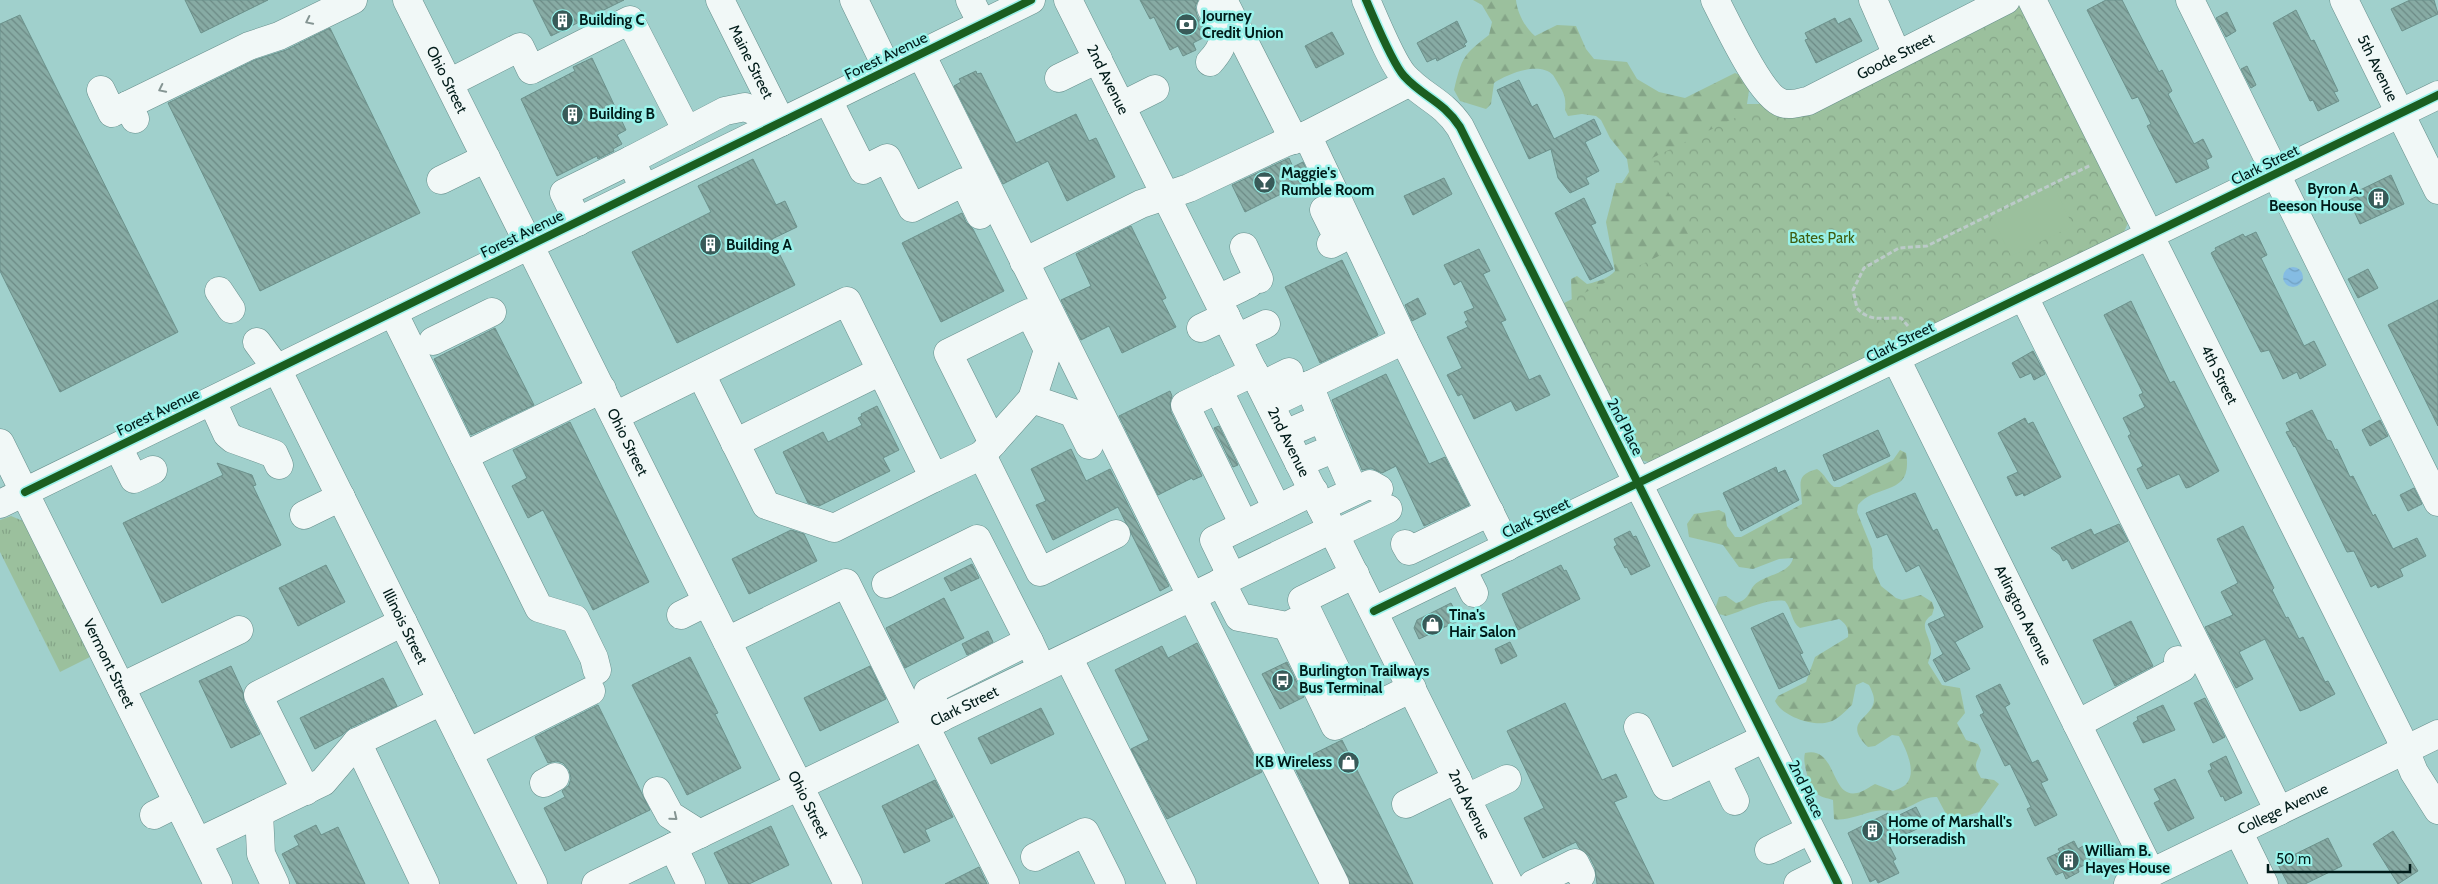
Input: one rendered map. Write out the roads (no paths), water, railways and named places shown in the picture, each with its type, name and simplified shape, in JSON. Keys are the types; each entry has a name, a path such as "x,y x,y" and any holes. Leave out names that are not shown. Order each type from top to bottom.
{"street":[{"name":"Ohio Street","path":"408,0 530,245 561,323 602,389 848,884"},
{"name":"Maine Street","path":"720,0 781,122"},
{"path":"854,0 888,70"},
{"path":"970,0 987,29"},
{"name":"Forest Avenue","path":"0,504 921,54 987,29 1031,0"},
{"name":"2nd Avenue","path":"1068,0 1462,789 1511,883"},
{"path":"1207,0 1222,28 1224,42 1220,51 1210,62"},
{"path":"1223,0 1300,137 1339,240 1331,244"},
{"name":"2nd Place","path":"1366,0 1402,74 1441,104 1460,127 1834,876"},
{"name":"Goode Street","path":"1715,0 1757,78 1769,95 1780,103 1792,104 1808,100 2006,0"},
{"path":"1873,0 1897,55"},
{"name":"4th Street","path":"2032,0 2405,750 2414,772 2438,810"},
{"path":"2190,0 2438,502"},
{"name":"5th Avenue","path":"2344,0 2438,190"},
{"path":"101,90 112,113 131,112 249,46 356,6"},
{"path":"449,83 520,47 531,70 630,20 686,131"},
{"path":"921,54 1024,262 1089,383 1293,809 1334,884"},
{"path":"1059,78 1098,59"},
{"path":"1024,262 1141,204 1189,188 1300,137 1410,82"},
{"path":"1122,106 1155,89"},
{"name":"Clark Street","path":"1374,611 2024,298 2438,95"},
{"path":"828,100 863,170 887,158 912,208 964,182"},
{"path":"578,222 564,193 725,110 744,107 781,122"},
{"path":"701,374 766,505 834,528 987,449 1032,399 1048,350 948,151 965,142"},
{"path":"441,180 486,158"},
{"path":"631,160 645,189"},
{"path":"1325,202 1404,340 1507,547"},
{"path":"1227,318 1254,281 1244,247"},
{"path":"2024,298 2279,811"},
{"path":"615,416 846,301 934,478"},
{"path":"393,312 539,608 575,619 593,660 468,753"},
{"path":"433,341 492,312"},
{"path":"1029,313 948,353 1040,572 1116,534"},
{"path":"1201,328 1227,318 1266,324"},
{"path":"1260,517 1185,405 1218,390 1262,387 1299,379 1404,340"},
{"name":"Illinois Street","path":"257,342 277,369 468,753 503,803 533,884"},
{"name":"Arlington Avenue","path":"1896,359 2077,724 2137,880"},
{"path":"735,443 881,371"},
{"path":"1299,379 1322,418 1338,455 1374,496"},
{"path":"464,456 602,389"},
{"path":"1218,390 1260,517 1278,555"},
{"path":"1032,399 1074,413 1089,445"},
{"path":"212,401 221,437 274,454 280,465"},
{"path":"1285,434 1322,418"},
{"name":"Vermont Street","path":"0,443 218,884"},
{"path":"118,447 134,479 153,470"},
{"path":"1318,500 1338,455"},
{"path":"1318,500 1374,496"},
{"path":"1298,620 1238,617 1214,540 1260,517 1318,500 1374,496"},
{"path":"304,515 341,497"},
{"name":"Clark Street","path":"596,884 1278,555 1318,500"},
{"path":"1405,544 1409,551 1490,512"},
{"path":"886,584 977,539 1042,669"},
{"path":"1462,569 1474,593"},
{"path":"1355,574 1302,600 1298,620 1363,719 1412,688"},
{"path":"727,641 846,583 928,724 983,850 1005,884"},
{"path":"681,615 707,602"},
{"path":"306,791 258,695 403,622"},
{"path":"121,688 240,630"},
{"path":"928,724 928,692 1028,641"},
{"path":"1068,656 1182,884"},
{"path":"2077,724 2182,668 2178,660"},
{"path":"198,842 323,782 357,742 442,701"},
{"path":"1638,727 1666,786 1765,738"},
{"name":"College Avenue","path":"2137,880 2438,734"},
{"path":"357,742 425,884"},
{"path":"1716,762 1735,801"},
{"path":"1406,804 1507,779"},
{"path":"657,791 670,815 700,834"},
{"path":"154,816 178,803"},
{"path":"259,813 261,854 275,884"},
{"path":"1769,850 1810,830"},
{"path":"2238,831 2264,884"},
{"path":"1035,857 1085,832 1111,884"},
{"path":"673,847 691,884"},
{"path":"1511,883 1575,863 1581,875"},
{"path":"1798,884 1834,876"}],"water":[{"path":"2289,267 2297,267 2303,273 2303,281 2297,287 2289,287 2283,281 2283,273"}],"place":[{"name":"Building C","path":"563,20"},
{"name":"Journey Credit Union","path":"1186,25"},
{"name":"Building B","path":"573,114"},
{"name":"Maggie's Rumble Room","path":"1265,182"},
{"name":"Byron A. Beeson House","path":"2378,198"},
{"name":"Building A","path":"710,245"},
{"name":"Tina's Hair Salon","path":"1433,624"},
{"name":"Burlington Trailways Bus Terminal","path":"1283,680"},
{"name":"KB Wireless","path":"1348,762"},
{"name":"Home of Marshall's Horseradish","path":"1872,831"},
{"name":"William B. Hayes House","path":"2069,860"}],"park label":[{"name":"Bates Park","path":"1822,238"}]}
